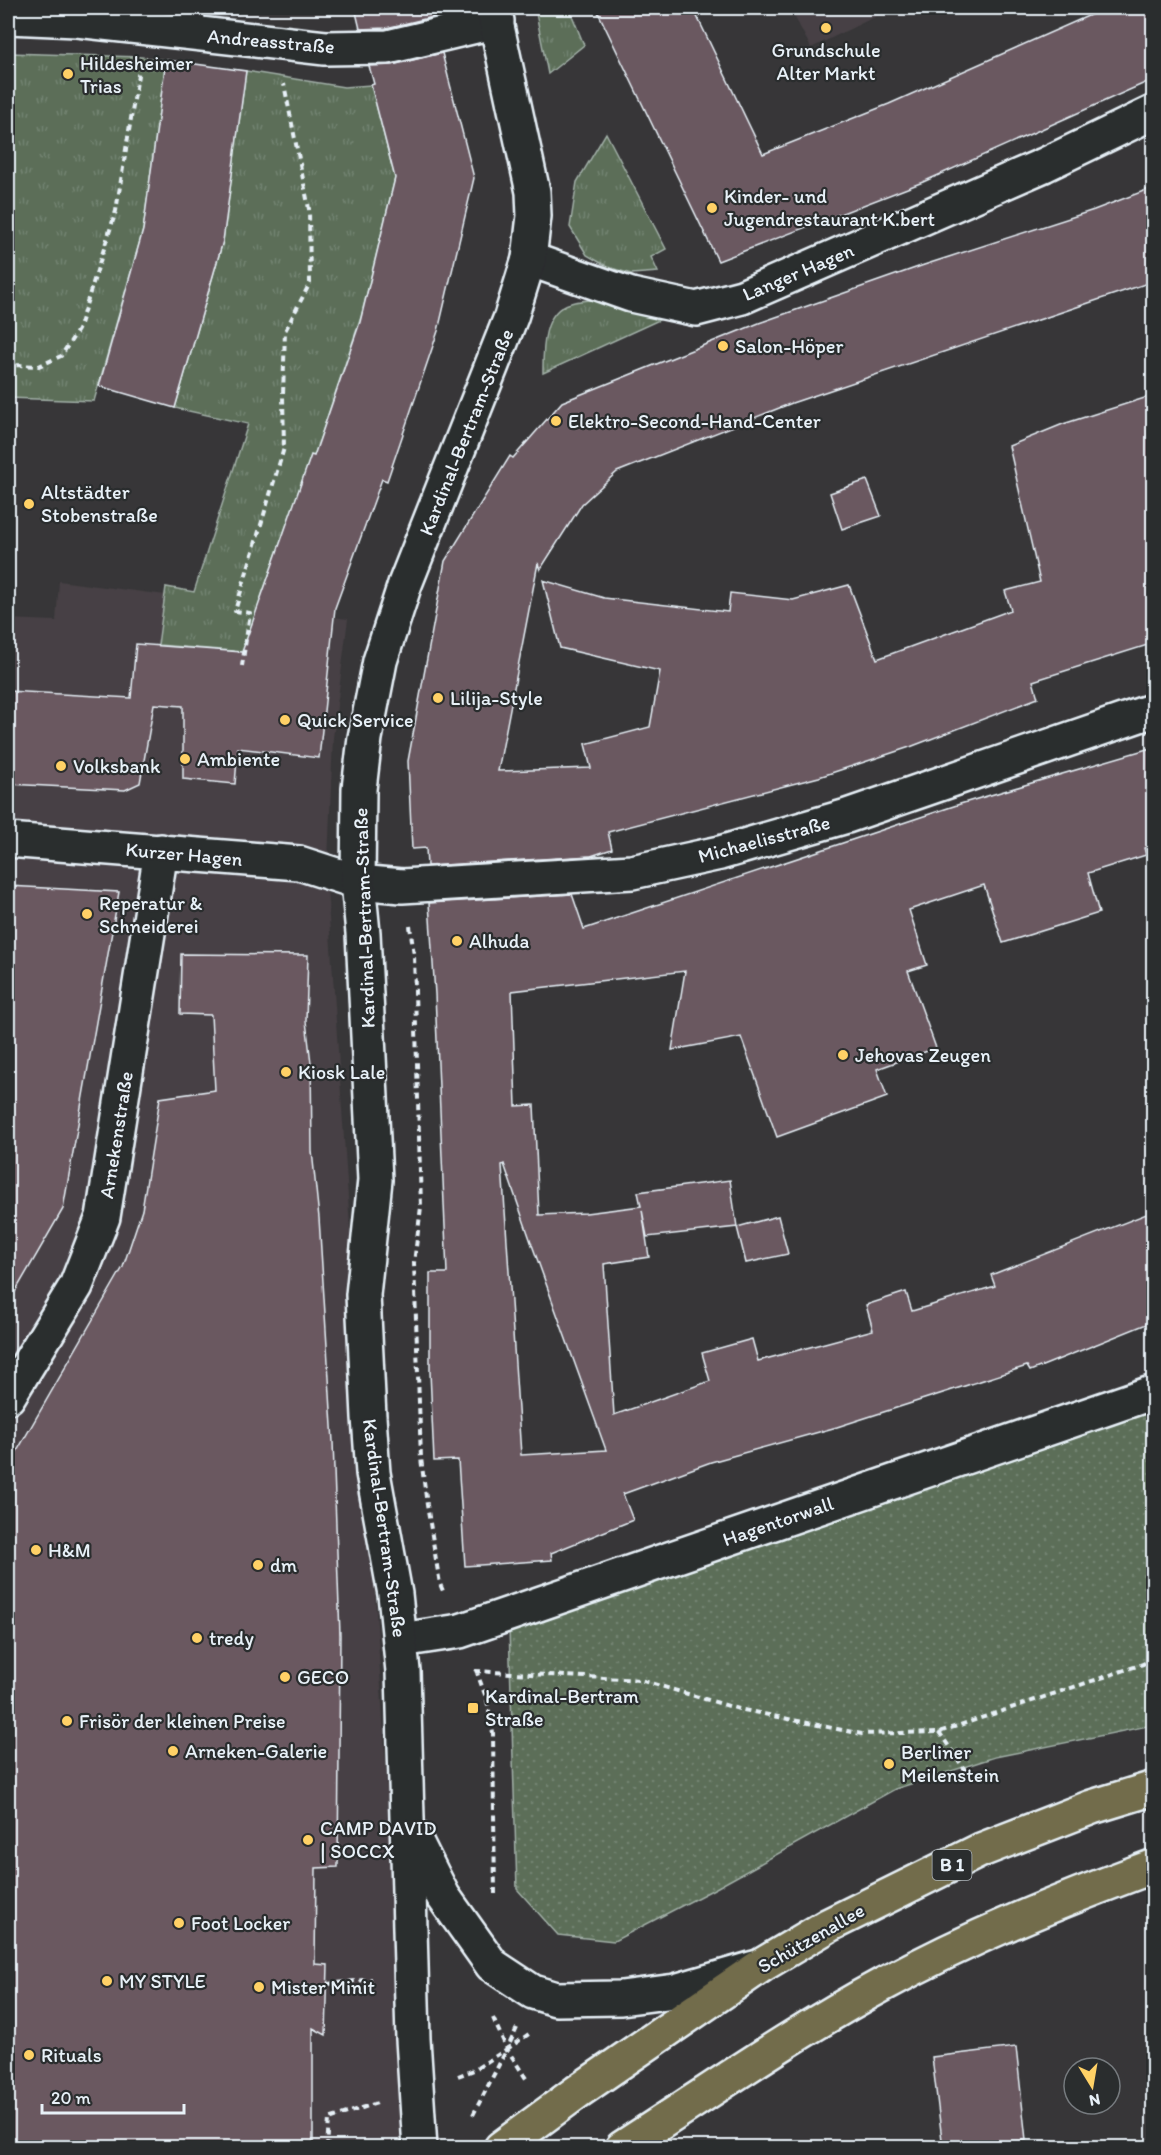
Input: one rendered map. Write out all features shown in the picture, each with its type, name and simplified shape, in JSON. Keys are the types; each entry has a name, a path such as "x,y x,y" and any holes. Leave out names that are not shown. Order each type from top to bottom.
{"main road":[{"name":"Schützenallee","path":"501,2148 577,2092 762,1965 829,1925 981,1850 1092,1807 1154,1788"},
{"path":"622,2148 802,2032 885,1983 1057,1902 1154,1866"}],"street":[{"name":"Andreasstraße","path":"8,17 76,20 146,27 192,20 275,42 325,48 388,47 495,14"},
{"name":"Kardinal-Bertram-Straße","path":"420,2148 413,2039 401,1640 391,1566 373,1473 363,1294 375,1180 363,933 358,882 359,789 365,738 380,661 405,584 512,317 529,259 534,216 533,192 495,14"},
{"name":"Langer Hagen","path":"529,259 631,295 696,309 742,297 1044,165 1154,112"},
{"name":"Michaelisstraße","path":"358,882 402,886 632,872 720,853 847,816 1154,711"},
{"name":"Kurzer Hagen","path":"8,840 299,863 358,882"},
{"name":"Arnekenstraße","path":"8,1397 76,1286 103,1217 160,851"},
{"name":"Hagentorwall","path":"401,1640 460,1630 1154,1392"},
{"name":"Kardinal-Bertram-Straße","path":"407,1823 443,1896 492,1965 533,1992 556,1999 621,1998 675,1991 762,1965"}],"path":[{"path":"8,368 13,365 39,366 61,356 78,330 116,211 146,27"},
{"path":"242,666 250,613 236,611 284,448 285,331 310,283 309,209 275,42"},
{"path":"8,360 13,365"},
{"path":"402,886 415,966 421,1207 414,1263 422,1458 440,1584 477,1671 487,1700 493,1733 495,1903"},
{"path":"467,1671 640,1680 739,1709 862,1734 939,1732 1143,1664 1154,1658"},
{"path":"939,1732 974,1783"},
{"path":"471,2119 507,2049"},
{"path":"327,2148 329,2119"}],"shaded area":[{"name":"Grundschule Alter Markt","path":"790,8 893,8 811,48"},
{"path":"59,581 348,619 333,738 327,888 378,1638 409,2147 8,2147 8,619 56,621"}],"green space":[{"path":"535,8 569,8 584,45 548,74"},
{"path":"8,53 141,57 166,60 143,230 94,401 8,398"},
{"path":"246,71 344,87 371,85 395,178 361,317 314,456 311,456 260,600 251,682 233,651 158,645 166,587 194,592 248,424 175,408 223,241"},
{"path":"606,133 666,249 651,257 658,272 631,274 608,267 587,255 570,227 577,182"},
{"path":"599,299 631,308 659,320 543,373 546,332 554,314 561,307 571,303"},
{"path":"1153,1406 1153,1725 995,1757 895,1789 716,1888 614,1941 558,1935 517,1889 509,1627"}],"building":[{"path":"355,8 430,8 433,17 386,28 360,29"},
{"path":"596,8 693,8 763,154 889,104 1106,8 1154,8 1154,79 923,182 718,261"},
{"path":"442,53 474,178 438,331 387,481 382,479 335,608 319,758 238,748 235,784 183,779 183,706 154,704 140,783 125,790 8,784 8,691 131,698 136,644 242,652 311,455 314,456 360,322 395,178 371,85 374,84 369,66 392,65"},
{"path":"166,60 246,71 223,241 175,408 99,386 143,230"},
{"path":"1154,187 1154,281 792,403 617,472 582,504 540,570 538,563 498,771 591,768 585,744 650,727 660,671 560,648 543,580 604,598 728,612 730,593 793,600 849,585 877,659 1011,610 1005,591 1040,582 1009,446 1063,424 1154,395 1154,643 1033,681 1038,698 910,747 819,777 608,832 612,849 591,856 427,866 426,848 412,849 408,761 445,561 510,456 513,458 562,402 759,323 924,265 1094,210"},
{"path":"867,480 881,516 842,529 830,493"},
{"path":"1154,747 1154,845 1144,848 1146,855 1088,873 1099,913 1003,943 984,885 909,910 927,965 908,971 936,1048 877,1069 887,1097 777,1137 741,1037 672,1050 685,971 512,991 516,1106 534,1105 539,1215 586,1213 641,1206 638,1192 730,1180 737,1227 647,1237 642,1210 649,1257 604,1264 614,1415 710,1381 702,1353 752,1339 758,1361 873,1330 866,1305 906,1292 912,1311 995,1286 991,1275 1154,1211 1154,1321 1030,1371 1027,1366 837,1427 711,1462 623,1494 633,1520 551,1553 552,1560 465,1566 458,1460 434,1461 430,1372 430,1273 447,1273 429,903 572,894 584,929 960,804","holes":["504,1164 606,1450 521,1455 502,1165"]},
{"path":"8,886 119,892 63,1209 8,1304"},
{"name":"Arneken-Galerie","path":"181,954 308,955 306,1021 311,1063 312,1151 319,1218 333,1442 340,1635 338,1867 316,1868 315,1964 328,1965 326,2035 313,2028 313,2148 8,2148 8,1467 123,1267 142,1210 160,1098 215,1090 211,1015 180,1014"},
{"path":"778,1216 788,1254 746,1263 737,1227"},
{"path":"1016,2047 1026,2140 962,2148 943,2148 932,2057"}],"place":[{"name":"Grundschule Alter Markt","path":"826,28"},
{"name":"Hildesheimer Trias","path":"68,74"},
{"name":"Kinder- und Jugendrestaurant K.bert","path":"712,208"},
{"name":"Salon-Höper","path":"723,346"},
{"name":"Elektro-Second-Hand-Center","path":"556,421"},
{"name":"Altstädter Stobenstraße","path":"29,504"},
{"name":"Lilija-Style","path":"438,698"},
{"name":"Quick Service","path":"285,720"},
{"name":"Ambiente","path":"185,759"},
{"name":"Volksbank","path":"61,766"},
{"name":"Reperatur & Schneiderei","path":"87,914"},
{"name":"Alhuda","path":"457,941"},
{"name":"Jehovas Zeugen","path":"843,1055"},
{"name":"Kiosk Lale","path":"286,1072"},
{"name":"H&M","path":"36,1550"},
{"name":"dm","path":"258,1565"},
{"name":"tredy","path":"197,1638"},
{"name":"GECO","path":"285,1677"},
{"name":"Kardinal-Bertram Straße","path":"473,1708"},
{"name":"Frisör der kleinen Preise","path":"67,1721"},
{"name":"Arneken-Galerie","path":"173,1751"},
{"name":"Berliner Meilenstein","path":"889,1764"},
{"name":"CAMP DAVID | SOCCX","path":"308,1840"},
{"name":"Foot Locker","path":"179,1923"},
{"name":"MY STYLE","path":"107,1981"},
{"name":"Mister Minit","path":"259,1987"},
{"name":"Rituals","path":"29,2055"}]}
